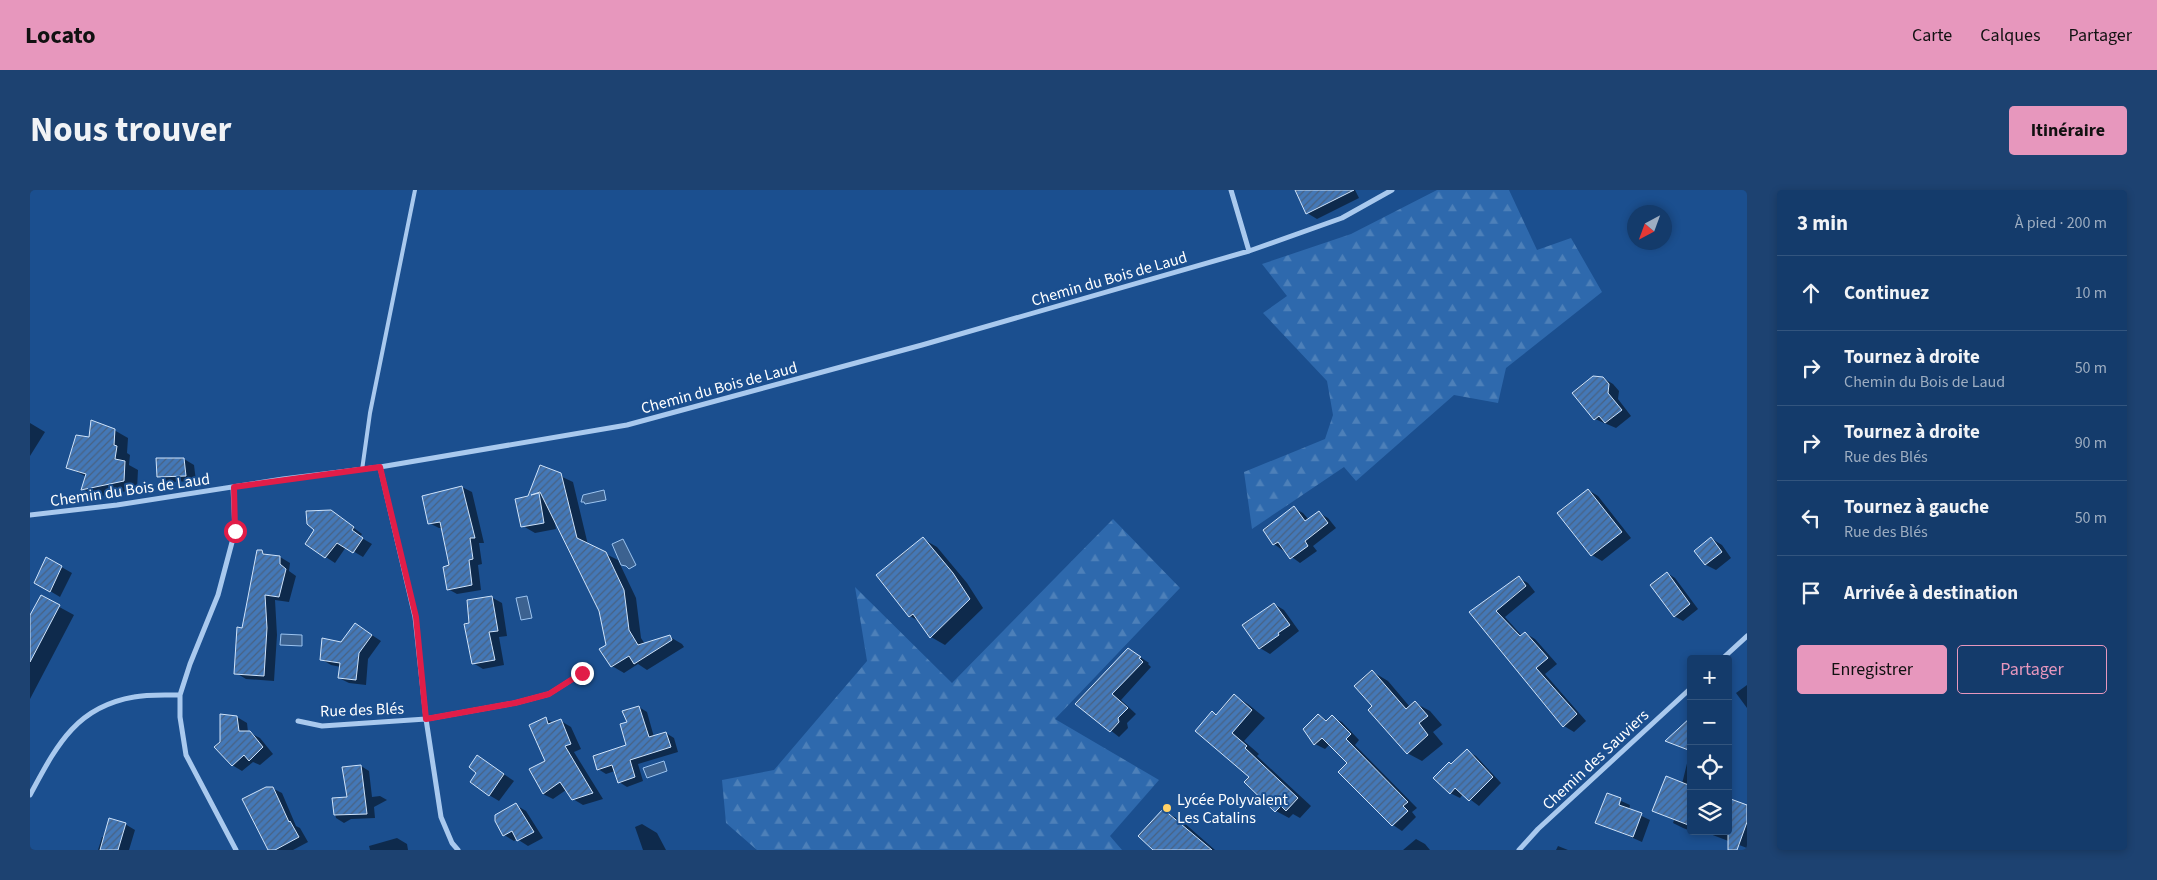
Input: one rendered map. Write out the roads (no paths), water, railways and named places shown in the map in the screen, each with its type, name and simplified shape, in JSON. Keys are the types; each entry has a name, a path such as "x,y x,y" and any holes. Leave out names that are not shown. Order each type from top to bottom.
{"street":[{"path":"1231,190 1249,251"},
{"name":"Chemin du Bois de Laud","path":"30,515 117,505 362,470 627,425 922,345 1249,251 1342,218 1392,190"},
{"name":"Rue des Blés","path":"380,467 416,617 426,719 441,816 452,843 458,850"},
{"path":"234,487 235,531 218,595 190,664 180,695 180,717 186,755 236,850"},
{"path":"1726,655 1747,636"},
{"name":"Rue des Blés","path":"298,721 322,726 426,719 515,703 549,694 582,673"},
{"name":"Chemin des Sauviers","path":"1519,850 1538,829 1687,692"},
{"path":"30,795 52,754 79,719 114,701 136,696 180,695"}],"lane":[{"path":"362,470 370,413 415,190"}],"place":[{"name":"Lycée Polyvalent Les Catalins","path":"1167,808"}]}
